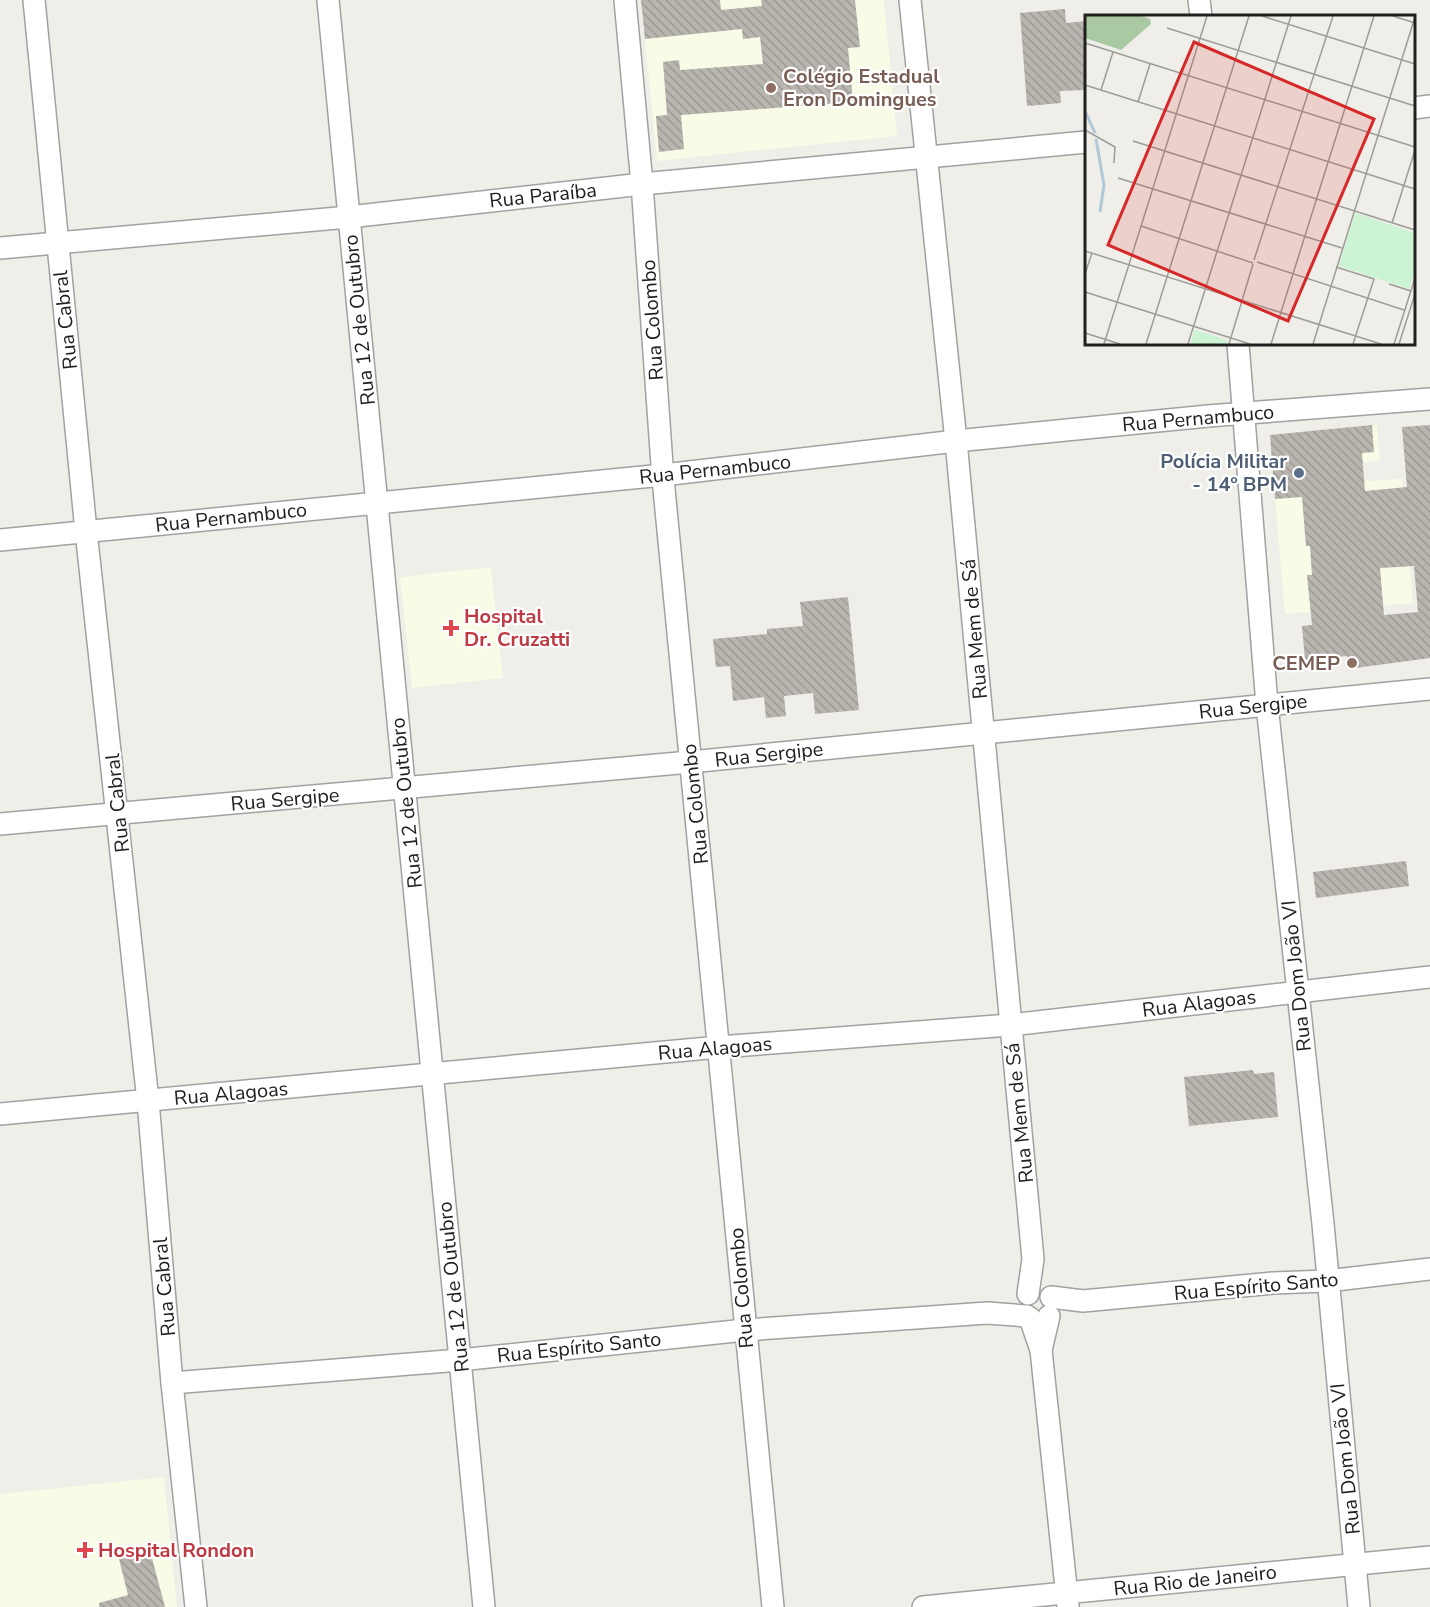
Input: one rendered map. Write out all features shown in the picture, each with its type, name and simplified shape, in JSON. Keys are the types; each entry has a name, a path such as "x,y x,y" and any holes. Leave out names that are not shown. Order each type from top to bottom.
{"street":[{"name":"Rua Cabral","path":"34,0 86,531 119,814 148,1101 172,1383 196,1607"},
{"name":"Rua 12 de Outubro","path":"328,0 484,1607"},
{"name":"Rua Colombo","path":"625,0 642,184 663,475 773,1607"},
{"name":"Rua Mem de Sá","path":"910,0 956,441 1038,1306"},
{"path":"1199,0 1201,15"},
{"path":"1415,108 1430,106"},
{"name":"Rua Paraíba","path":"0,248 349,217 642,184 1085,142"},
{"name":"Rua Dom João VI","path":"1238,345 1267,705 1359,1607"},
{"name":"Rua Pernambuco","path":"0,540 663,475 956,441 1430,399"},
{"name":"Rua Sergipe","path":"0,824 690,762 1430,689"},
{"name":"Rua Alagoas","path":"0,1114 719,1047 1010,1025 1430,976"},
{"name":"Rua Espírito Santo","path":"172,1383 460,1360 745,1330 987,1313 1083,1301 1273,1283 1327,1281 1430,1269"},
{"path":"1038,1306 1067,1600"},
{"name":"Rua Rio de Janeiro","path":"923,1607 1067,1600 1355,1564 1430,1557"}],"shaded area":[{"name":"Colégio Estadual Eron Domingues","path":"641,0 884,0 897,136 657,161"},
{"path":"1377,425 1380,461 1363,462 1364,481 1402,479 1413,603 1285,614 1275,499 1326,495 1321,430"},
{"name":"Hospital Dr. Cruzatti","path":"491,567 503,678 412,688 400,577"},
{"name":"Hospital Rondon","path":"164,1477 177,1607 0,1607 0,1494"}],"building":[{"path":"641,0 720,0 721,10 762,6 761,0 855,0 860,47 848,48 853,102 681,115 684,149 659,152 656,116 667,115 663,62 679,60 680,70 763,64 760,37 743,39 742,29 645,39"},
{"path":"1065,9 1066,23 1085,21 1085,90 1060,91 1061,103 1027,106 1020,13"},
{"path":"1372,425 1374,452 1362,453 1365,491 1407,487 1402,427 1430,425 1430,658 1348,669 1347,656 1305,660 1302,626 1312,625 1307,575 1312,575 1310,546 1306,546 1302,497 1275,499 1270,435","holes":["1414,566 1418,612 1384,615 1380,568"]},
{"path":"848,597 859,710 815,714 813,693 784,696 786,716 766,718 764,697 733,701 730,666 716,667 713,639 767,634 767,629 803,626 800,602"},
{"path":"1406,861 1409,886 1316,898 1313,872"},
{"path":"1253,1070 1254,1074 1274,1072 1278,1117 1189,1126 1184,1077"},
{"path":"149,1547 165,1607 99,1607 99,1603 128,1595 118,1555"}],"place":[{"name":"Colégio Estadual Eron Domingues","path":"771,88"},
{"name":"Polícia Militar - 14º BPM","path":"1299,473"},
{"name":"Hospital Dr. Cruzatti","path":"451,628"},
{"name":"CEMEP","path":"1352,663"},
{"name":"Hospital Rondon","path":"85,1550"}]}
